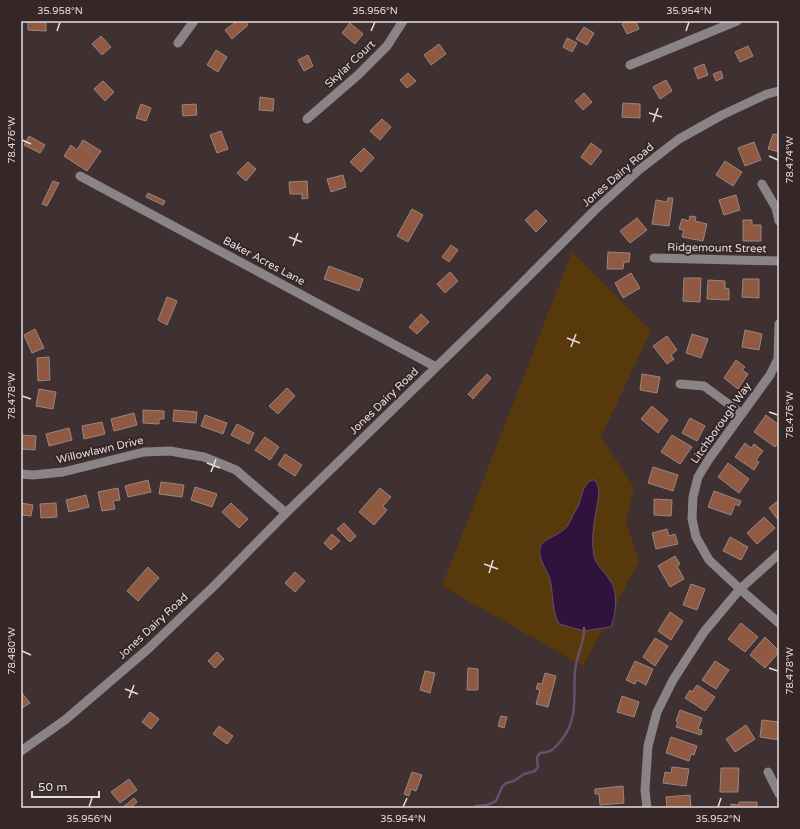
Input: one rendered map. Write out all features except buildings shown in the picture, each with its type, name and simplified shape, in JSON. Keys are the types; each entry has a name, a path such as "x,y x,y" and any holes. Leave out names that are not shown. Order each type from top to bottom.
{"street":[{"path":"178,43 194,21"},
{"name":"Skylar Court","path":"307,119 387,46 403,21"},
{"path":"630,65 737,21"},
{"name":"Jones Dairy Road","path":"21,751 65,720 148,649 204,596 286,513 498,307 596,209 639,170 679,139 703,125 767,94 779,91"},
{"name":"Baker Acres Lane","path":"80,176 436,367"},
{"path":"762,184 776,208 779,221"},
{"name":"Ridgemount Street","path":"654,258 779,261"},
{"name":"Litchborough Way","path":"779,324 778,359 770,375 709,459 698,477 693,497 692,519 696,537 709,560 740,590 779,623"},
{"path":"680,384 704,386 742,414"},
{"name":"Willowlawn Drive","path":"21,474 33,475 63,472 144,452 170,450 204,457 236,470 286,513"},
{"path":"648,808 645,790 648,746 657,712 673,680 704,632 740,590 779,554"},
{"path":"768,772 779,794"}],"shaded area":[{"path":"572,252 651,331 601,437 634,487 626,523 639,561 583,666 442,586"},
{"path":"592,480 595,480 598,486 599,494 593,532 594,556 598,565 612,584 616,602 611,627 584,631 559,624 556,619 552,588 549,576 542,562 540,548 544,542 565,529 578,506 584,488"}],"waterway":[{"path":"475,808 476,806 487,805 496,801 502,787 506,783 514,781 524,774 535,771 538,767 537,757 540,753 554,749 566,733 573,717 576,665 583,639 584,628"}]}
